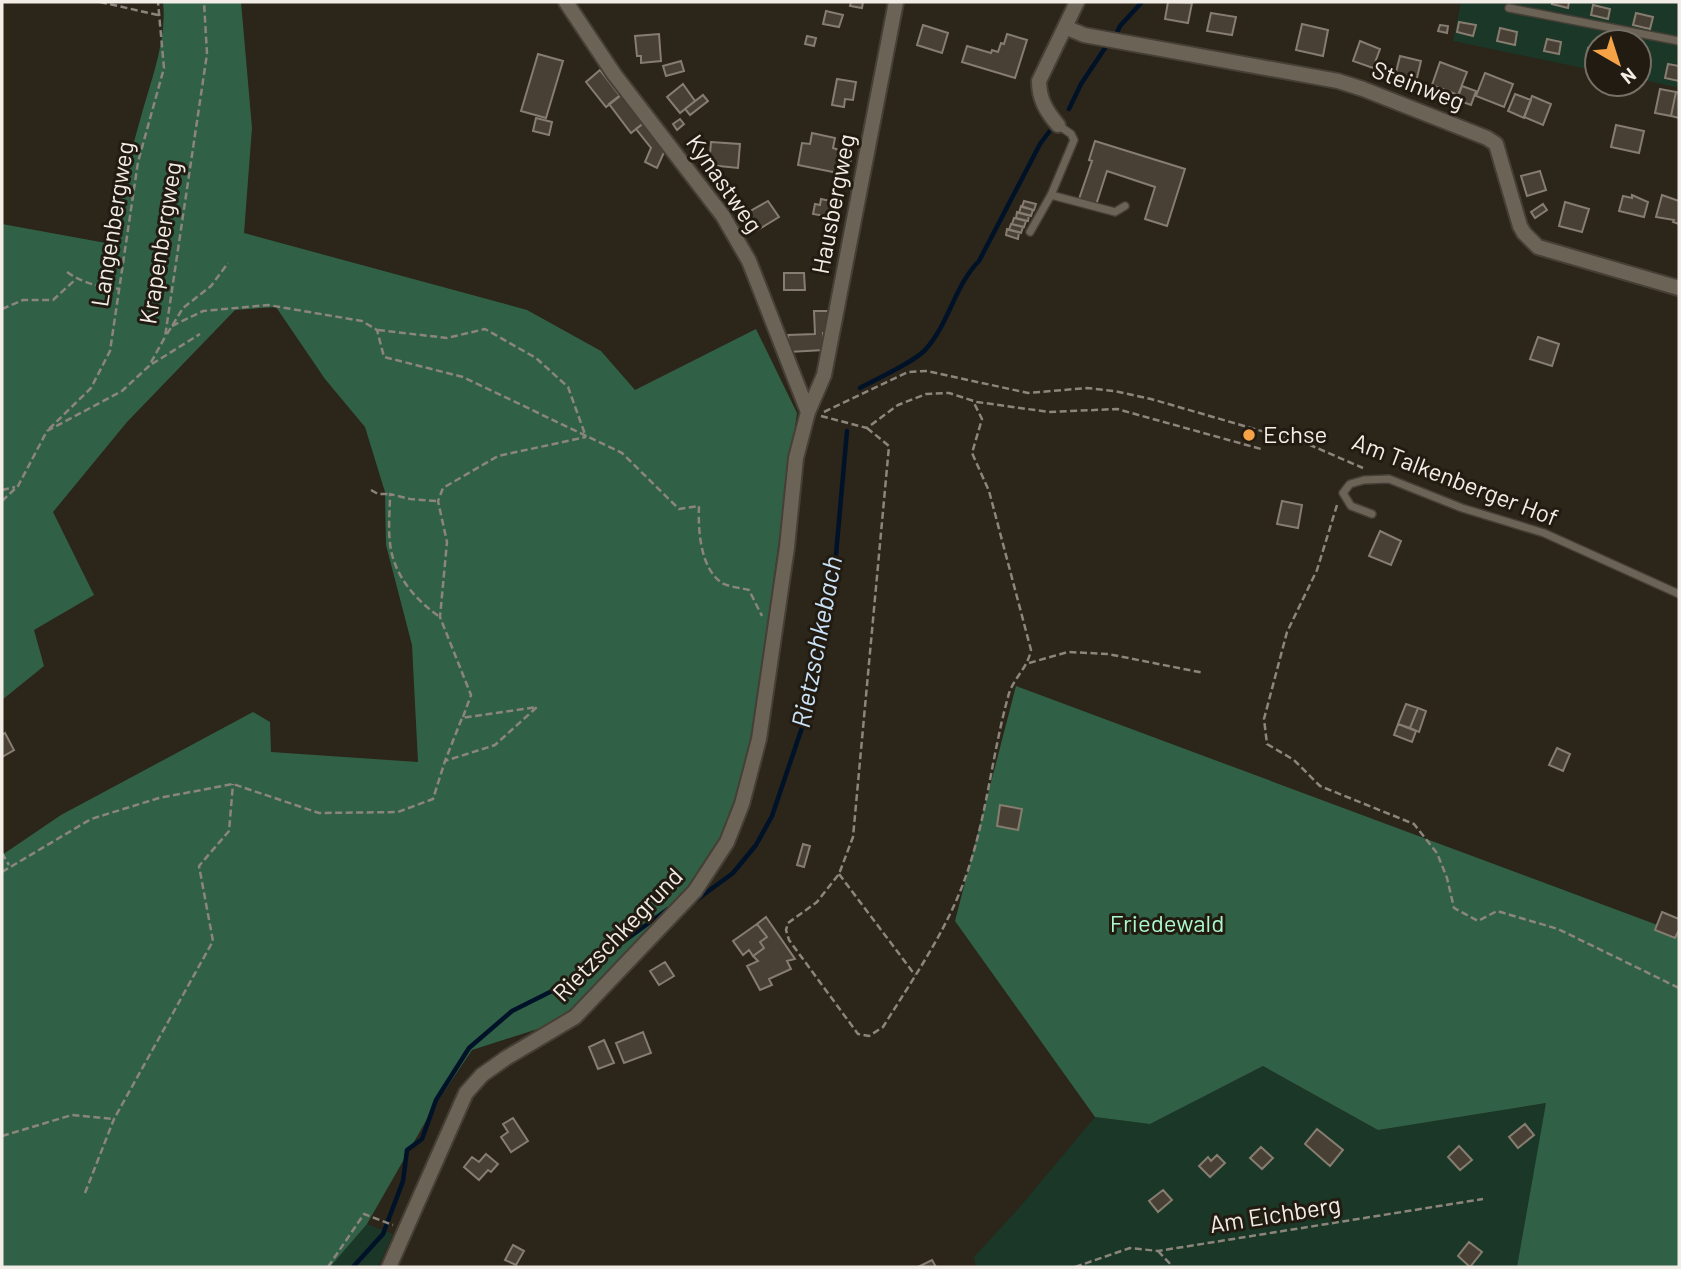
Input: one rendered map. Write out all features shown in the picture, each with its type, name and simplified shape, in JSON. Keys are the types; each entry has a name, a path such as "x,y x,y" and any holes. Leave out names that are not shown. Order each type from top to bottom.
{"street":[{"name":"Kynastweg","path":"566,2 614,74 723,216 749,261 808,412"},
{"name":"Hausbergweg","path":"808,412 824,375 896,2"},
{"path":"1058,125 1042,102 1039,81 1077,2"},
{"name":"Steinweg","path":"1065,27 1084,35 1338,81 1487,138 1496,144 1520,226 1538,247 1679,288"},
{"name":"Rietzschkegrund","path":"389,1267 466,1093 482,1075 506,1058 575,1017 695,891 727,842 742,804 759,739 787,547 796,458 808,412"}],"lane":[{"path":"1509,8 1679,41"},
{"path":"1030,232 1051,195 1074,140 1071,134 1058,125"},
{"path":"1051,195 1115,212 1125,206"},
{"name":"Am Talkenberger Hof","path":"1372,514 1351,506 1343,493 1344,489 1364,480 1389,479 1462,508 1544,533 1679,594"}],"path":[{"path":"100,2 160,15"},
{"name":"Langenbergweg","path":"47,431 91,388 110,351 138,162 164,68 158,2"},
{"name":"Krapenbergweg","path":"47,431 122,391 149,366 165,337 207,54 204,2"},
{"path":"165,337 183,308 211,286 228,263"},
{"path":"67,272 76,279 101,287 120,289"},
{"path":"2,309 23,299 53,300 76,279"},
{"path":"172,326 203,311 268,305 362,321 377,330 447,338 485,329 536,358 568,387 586,437"},
{"path":"377,330 384,357 463,377 622,453 679,509 699,506 698,531 709,567 723,583 749,590 772,638"},
{"path":"149,366 200,334"},
{"name":"Am Talkenberger Hof","path":"808,412 827,412 908,372 927,370 1028,393 1087,388 1151,399 1310,445 1366,469"},
{"path":"867,428 898,405 926,394 949,393 973,401 1049,412 1117,409 1261,449"},
{"path":"808,412 867,428 890,446 853,836 839,874 817,902 788,923 786,930 789,940 858,1034 869,1036 883,1027 915,975 945,925 967,874 983,819 1008,693 1029,663 1031,650 989,491 972,453 982,419 973,401"},
{"path":"2,500 18,486 47,431"},
{"path":"2,872 91,819 159,798 233,785 320,813 398,812 433,799 471,695 440,617 447,542 438,501 443,488 498,456 586,437"},
{"path":"2,490 18,486"},
{"path":"371,490 377,494 438,501"},
{"path":"390,494 390,545 402,582 428,609 440,617"},
{"path":"1336,507 1317,570 1287,632 1264,719 1267,744 1294,760 1320,786 1414,824 1437,853 1447,878 1454,908 1478,921 1497,911 1558,929 1679,988"},
{"path":"1029,663 1068,652 1108,654 1204,673"},
{"path":"445,761 495,745 537,708 462,718"},
{"path":"85,1193 114,1119 213,941 199,866 229,831 233,785"},
{"path":"2,853 9,866"},
{"path":"839,874 915,975"},
{"path":"2,1136 72,1115 114,1119"},
{"name":"Am Eichberg","path":"1075,1267 1130,1248 1158,1251 1483,1199"},
{"path":"328,1267 364,1214 406,1230"},
{"path":"1158,1251 1173,1267"}],"green space":[{"path":"163,2 241,2 252,128 244,233 527,310 601,351 635,390 756,329 797,413 742,804 695,891 575,1017 472,1050 435,1105 367,1224 330,1267 2,1267 2,855 61,815 253,712 270,722 271,752 418,762 412,645 386,545 385,492 365,427 325,379 276,307 235,310 127,422 53,512 94,595 34,630 44,666 2,700 2,224 106,243 158,58 163,30"},
{"path":"1461,2 1679,2 1679,88 1653,82 1653,28 1583,28 1583,68 1453,41"},
{"name":"Friedewald","path":"1016,686 1679,933 1679,1267 1517,1267 1546,1103 1378,1130 1263,1066 1150,1124 1095,1117 955,921"},
{"path":"1263,1066 1378,1130 1547,1103 1517,1267 976,1267 974,1257 1095,1117 1150,1124"},
{"path":"367,1224 393,1234 378,1267 330,1267"}],"building":[{"path":"851,2 863,2 862,8 850,6"},
{"path":"1168,2 1192,3 1188,23 1165,19"},
{"path":"1569,2 1568,8 1552,4"},
{"path":"1593,5 1610,9 1608,19 1591,15"},
{"path":"826,11 843,15 839,27 823,24"},
{"path":"1211,13 1236,17 1232,35 1207,31"},
{"path":"1636,13 1653,17 1650,28 1633,25"},
{"path":"1459,22 1476,25 1473,36 1457,32"},
{"path":"1302,24 1328,30 1323,56 1296,50"},
{"path":"923,25 948,33 942,53 917,45"},
{"path":"1440,25 1448,26 1447,33 1438,31"},
{"path":"1500,28 1517,32 1515,45 1497,41"},
{"path":"659,34 661,61 641,63 641,56 637,56 635,36"},
{"path":"1007,34 1027,40 1015,78 962,62 967,46 991,53 992,50 998,52"},
{"path":"807,36 816,38 814,46 805,44"},
{"path":"1547,39 1561,42 1559,54 1544,51"},
{"path":"1360,41 1380,49 1373,68 1353,61"},
{"path":"538,54 563,61 546,118 521,111"},
{"path":"1400,56 1421,61 1416,82 1395,76"},
{"path":"681,61 684,71 666,76 663,66"},
{"path":"1440,62 1467,72 1458,95 1432,85"},
{"path":"1668,64 1679,66 1679,81 1665,78"},
{"path":"600,70 620,96 606,107 586,82"},
{"path":"1485,73 1513,84 1504,107 1476,96"},
{"path":"837,79 856,82 853,100 845,99 844,107 832,105"},
{"path":"683,84 695,101 680,113 667,97"},
{"path":"1462,86 1476,91 1471,105 1457,100"},
{"path":"1660,89 1676,92 1671,116 1655,113"},
{"path":"1676,92 1679,93 1679,118 1671,116"},
{"path":"623,93 645,122 631,133 609,104"},
{"path":"1515,94 1531,100 1524,118 1508,111"},
{"path":"703,95 708,101 690,115 685,109"},
{"path":"1532,96 1551,104 1543,125 1524,117"},
{"path":"536,118 552,122 549,135 533,131"},
{"path":"680,119 684,124 677,130 673,124"},
{"path":"645,122 666,148 657,168 645,162 651,148 636,129"},
{"path":"1616,125 1644,131 1639,153 1611,147"},
{"path":"812,133 835,138 833,148 839,150 838,155 851,158 848,175 798,165 802,143 810,144"},
{"path":"1095,141 1185,169 1167,226 1145,219 1155,187 1107,171 1096,205 1079,199 1092,161 1089,160"},
{"path":"711,142 740,144 738,168 709,165"},
{"path":"1540,171 1546,190 1527,196 1521,176"},
{"path":"1632,195 1648,202 1644,217 1619,211 1623,196 1632,198"},
{"path":"1662,195 1679,201 1679,224 1673,222 1674,220 1656,217"},
{"path":"821,199 840,203 837,218 813,214 815,204 820,205"},
{"path":"768,201 779,217 756,231 745,214"},
{"path":"1024,201 1036,204 1034,210 1022,207"},
{"path":"1565,202 1589,209 1582,232 1559,226"},
{"path":"1543,204 1547,210 1535,218 1531,212"},
{"path":"1021,206 1033,210 1031,216 1019,213"},
{"path":"1017,212 1029,215 1028,221 1016,218"},
{"path":"1014,218 1026,221 1024,227 1012,224"},
{"path":"1011,224 1023,227 1021,233 1009,230"},
{"path":"1007,229 1019,232 1018,239 1006,235"},
{"path":"784,273 804,273 805,290 784,290"},
{"path":"814,311 828,311 829,333 823,333 824,350 789,352 788,335 815,334"},
{"path":"1538,337 1559,344 1552,366 1530,359"},
{"path":"1282,501 1302,505 1298,528 1277,524"},
{"path":"1380,531 1401,541 1391,565 1369,556"},
{"path":"1406,704 1418,708 1410,728 1398,724"},
{"path":"1418,708 1426,711 1419,732 1410,728"},
{"path":"1398,724 1416,731 1412,742 1394,735"},
{"path":"5,733 14,750 2,757 2,735"},
{"path":"1557,748 1570,754 1563,771 1549,765"},
{"path":"1000,805 1022,809 1018,830 997,826"},
{"path":"803,844 810,846 804,867 797,865"},
{"path":"1662,912 1679,919 1679,930 1675,938 1655,930"},
{"path":"766,917 795,959 787,961 791,969 769,979 772,985 760,990 747,966 758,961 753,956 764,948 760,942 767,937 757,924"},
{"path":"757,924 767,937 760,942 764,948 753,956 749,950 743,955 733,941"},
{"path":"665,962 674,976 659,985 650,971"},
{"path":"643,1032 651,1053 624,1063 616,1043"},
{"path":"604,1040 614,1063 598,1069 589,1047"},
{"path":"513,1118 528,1141 511,1152 501,1137 508,1132 503,1124"},
{"path":"1525,1124 1534,1135 1518,1148 1509,1137"},
{"path":"1317,1129 1343,1150 1330,1166 1305,1144"},
{"path":"1459,1146 1472,1160 1460,1170 1448,1157"},
{"path":"1261,1147 1273,1158 1262,1169 1250,1158"},
{"path":"486,1154 498,1164 479,1180 464,1167 472,1157 479,1162"},
{"path":"1217,1155 1225,1163 1210,1177 1199,1166 1208,1157 1211,1161"},
{"path":"1163,1190 1172,1200 1158,1212 1149,1201"},
{"path":"1469,1242 1482,1252 1470,1267 1458,1256"},
{"path":"513,1245 524,1251 516,1265 505,1260"},
{"path":"932,1260 936,1267 918,1267"}],"waterway":[{"name":"Rietzschkebach","path":"1115,37 1120,26 1142,2"},
{"name":"Rietzschkebach","path":"1069,109 1081,84 1107,45"},
{"name":"Rietzschkebach","path":"860,388 921,354 934,339 1049,132"},
{"name":"Rietzschkebach","path":"695,901 733,873 756,845 772,816 808,710 833,588 847,431"},
{"name":"Rietzschkebach","path":"353,1267 383,1234 403,1181 407,1150 422,1139 436,1100 469,1048 512,1011 564,985 668,909"}],"place":[{"name":"Echse","path":"1249,435"}]}
